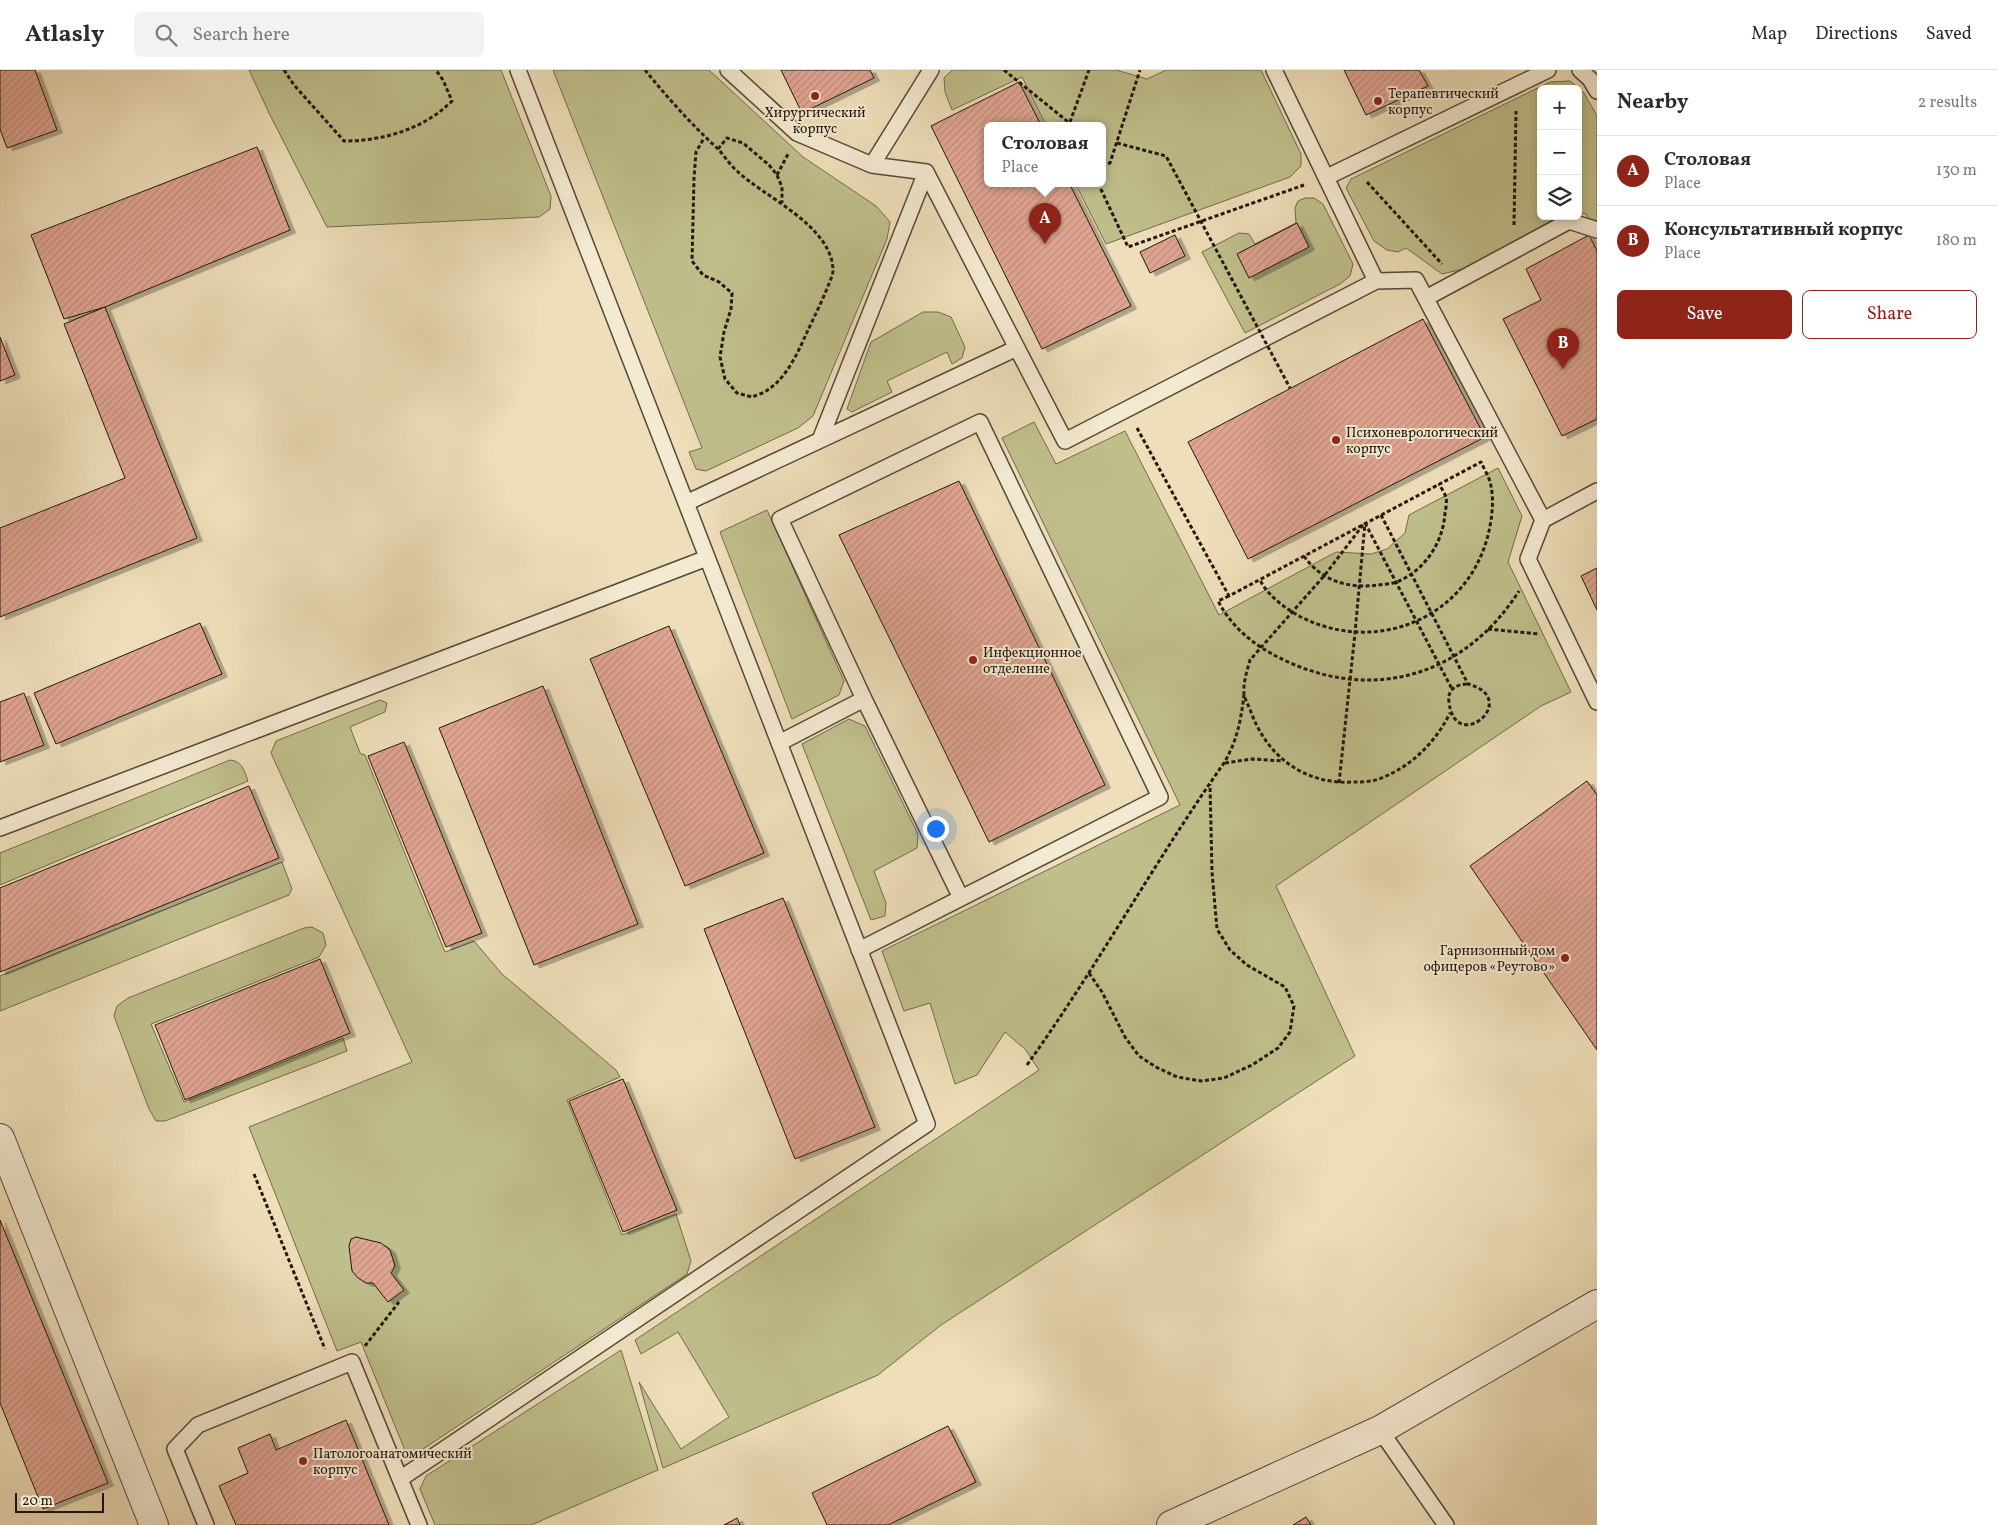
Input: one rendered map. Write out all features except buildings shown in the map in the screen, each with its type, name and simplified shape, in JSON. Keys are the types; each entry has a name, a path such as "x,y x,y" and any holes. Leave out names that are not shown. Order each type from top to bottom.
{"street":[{"path":"0,1138 154,1525"},
{"path":"1171,1525 1380,1430 1597,1304"}],"lane":[{"path":"400,1479 927,1124 518,70"},
{"path":"728,70 797,133 872,165 926,172"},
{"path":"872,165 931,70"},
{"path":"1274,70 1376,281"},
{"path":"1327,177 1548,70"},
{"path":"1580,70 1590,79 1597,91"},
{"path":"820,440 926,172"},
{"path":"926,172 1065,441 1376,281 1416,280 1543,520"},
{"path":"1426,298 1569,221 1597,230"},
{"path":"686,503 1017,348"},
{"path":"859,950 1160,797 980,422 780,519 864,699 961,898"},
{"path":"1597,491 1543,520 1528,560 1597,702"},
{"path":"0,828 707,558"},
{"path":"779,743 864,699"},
{"path":"206,1525 175,1449 198,1425 352,1362 419,1525"},
{"path":"1380,1430 1446,1525"}],"path":[{"path":"284,70 294,85 344,141 363,141 386,137 411,128 439,114 446,108 452,102 443,80 436,70"},
{"path":"645,70 704,138 718,149 735,170 753,185 782,203 814,231 830,253 834,272 800,348 786,372 769,389 752,397 737,392 725,379 720,357 724,332 731,309 732,292 719,282 702,275 692,261 696,152 704,138"},
{"path":"1004,70 1069,122"},
{"path":"1072,122 1090,70"},
{"path":"1106,164 1110,162 1117,143 1140,70"},
{"path":"1514,250 1516,86"},
{"path":"718,149 727,138 743,143 757,153 777,175 782,188 782,203"},
{"path":"1117,143 1166,156 1290,388"},
{"path":"1351,166 1457,280"},
{"path":"1100,187 1128,247 1327,177"},
{"path":"1127,410 1228,596"},
{"path":"1260,580 1265,590 1292,612 1312,623 1334,630 1374,633 1396,629 1432,613 1458,593 1474,573 1485,548 1492,516 1491,486 1481,462 1218,601 1227,617 1260,647 1280,659 1324,676 1374,681 1412,675 1439,665 1472,644 1505,611 1532,568"},
{"path":"1304,556 1311,567 1341,584 1358,587 1396,582 1424,563 1440,538 1444,522 1446,499 1440,484"},
{"path":"1381,515 1468,684"},
{"path":"1027,1065 1061,1018 1234,745 1239,730 1246,675 1250,660 1324,576 1365,523"},
{"path":"1365,523 1452,688"},
{"path":"1339,783 1365,523"},
{"path":"1488,629 1526,632 1567,640"},
{"path":"1459,684 1480,687 1487,696 1489,706 1486,716 1479,722 1467,725 1456,721 1450,713 1448,698 1452,688 1459,684"},
{"path":"1244,695 1256,726 1268,745 1283,761 1317,780 1339,783 1378,780 1414,760 1431,743 1450,713"},
{"path":"1224,763 1252,759 1283,761"},
{"path":"1089,973 1102,992 1125,1037 1139,1056 1156,1067 1178,1077 1201,1081 1224,1078 1252,1065 1278,1048 1290,1032 1294,1006 1285,987 1242,960 1230,950 1217,928 1212,872 1210,784"},
{"path":"254,1174 334,1370"},
{"path":"352,1362 399,1302"}],"green space":[{"path":"249,70 501,70 551,196 550,209 539,217 327,227"},
{"path":"553,70 709,70 803,157 876,206 890,222 887,239 813,416 798,428 706,471 696,469 689,452 702,448"},
{"path":"952,70 1116,70 1147,79 1166,70 1261,70 1301,154 1301,166 1290,177 1106,244 1077,187 1106,187 1106,122 1044,122 1022,77 952,110 945,92 944,78"},
{"path":"1570,81 1575,85 1544,85 1550,82"},
{"path":"1537,88 1537,220 1553,220 1463,269 1442,274 1406,248 1398,252 1387,250 1374,241 1346,188 1351,179"},
{"path":"1582,91 1597,116 1597,235 1586,214 1582,214"},
{"path":"1305,198 1314,198 1323,204 1353,264 1350,276 1340,284 1245,333 1202,252 1239,233 1249,234 1255,244 1296,223 1295,208 1298,201"},
{"path":"923,312 938,312 951,317 965,347 962,358 952,364 947,352 887,381 892,392 852,412 847,409 871,342"},
{"path":"1034,422 1056,464 1125,431 1219,615 1336,552 1371,554 1387,549 1405,533 1409,515 1498,468 1522,516 1508,562 1571,692 1541,706 1276,886 1355,1056 941,1325 878,1375 663,1468 639,1382 681,1449 729,1417 678,1332 641,1354 635,1340 1039,1070 1025,1049 1005,1032 977,1075 955,1084 930,1003 904,1011 882,951 1180,805 1002,438"},
{"path":"767,510 844,681 839,695 792,719 720,532"},
{"path":"380,700 387,703 385,712 350,727 360,753 365,755 445,952 474,941 502,974 616,1070 620,1077 567,1100 622,1235 676,1214 691,1261 687,1274 417,1453 406,1453 361,1342 337,1351 249,1127 412,1062 271,753 276,741"},
{"path":"849,719 865,726 918,834 917,848 874,871 886,903 885,916 871,920 802,744"},
{"path":"230,760 240,764 248,781 0,885 0,853"},
{"path":"282,862 292,889 289,895 0,1011 0,976"},
{"path":"312,927 323,933 326,945 319,957 151,1024 184,1102 343,1038 347,1051 165,1121 156,1121 149,1109 114,1016 117,1006 128,998 304,928"},
{"path":"621,1350 658,1470 531,1525 435,1525 420,1489 426,1476"}],"place":[{"name":"Хирургический корпус","path":"815,96"},
{"name":"Терапевтический корпус","path":"1378,101"},
{"name":"Столовая","path":"1045,244"},
{"name":"Консультативный корпус","path":"1563,369"},
{"name":"Психоневрологический корпус","path":"1336,440"},
{"name":"Инфекционное отделение","path":"973,660"},
{"name":"Гарнизонный дом офицеров «Реутово»","path":"1565,958"},
{"name":"Патологоанатомический корпус","path":"303,1461"}]}
